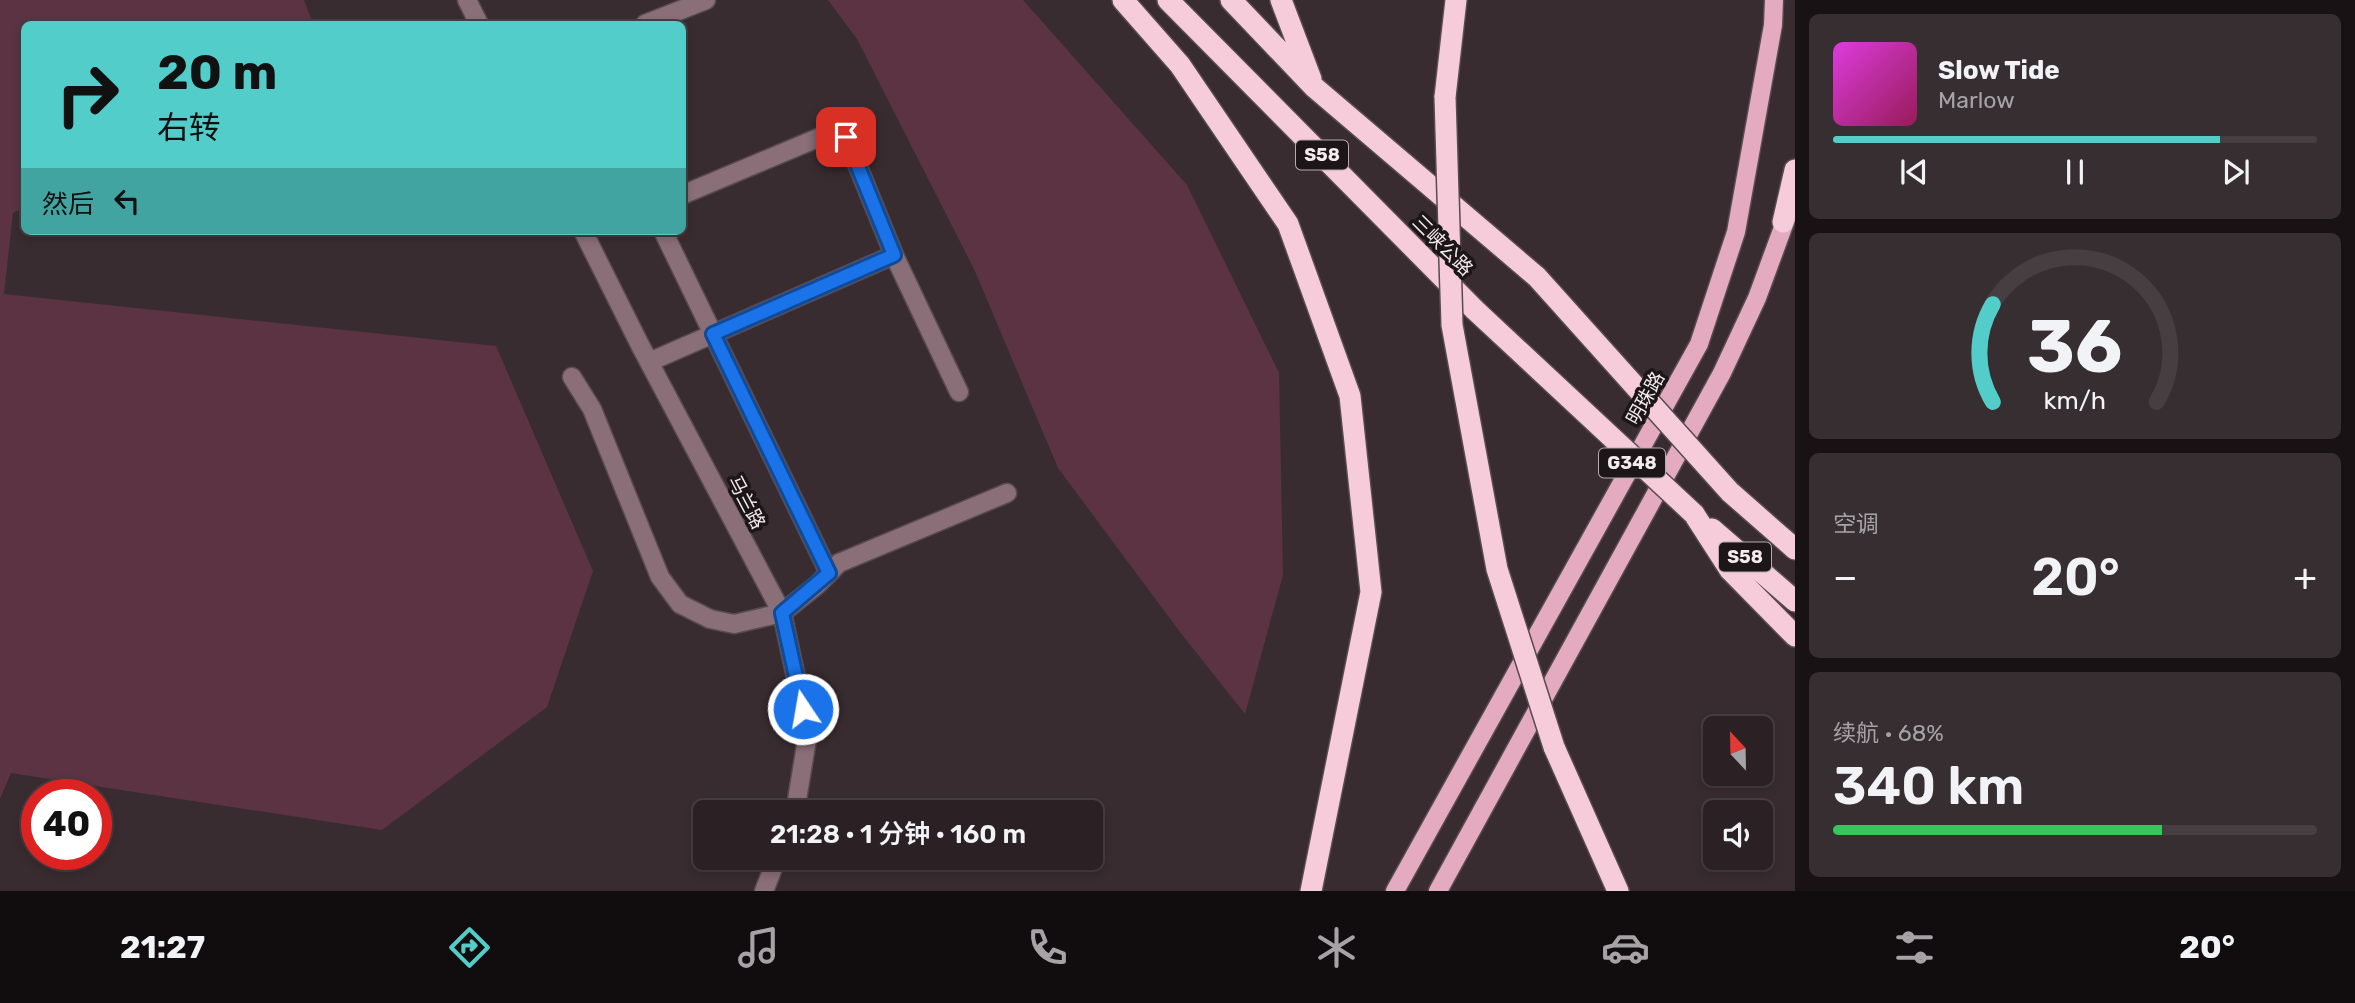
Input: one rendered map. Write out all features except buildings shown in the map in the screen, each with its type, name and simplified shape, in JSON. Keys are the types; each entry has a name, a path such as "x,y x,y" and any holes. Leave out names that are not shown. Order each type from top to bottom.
{"highway":[{"path":"1123,0 1180,65 1288,224 1350,396 1371,592 1311,891"},
{"name":"三峡公路","path":"1168,0 1475,310 1694,514"},
{"name":"三峡公路","path":"1231,0 1314,87 1538,277 1730,492 1795,549"},
{"path":"1281,0 1314,87"},
{"path":"1456,0 1445,97 1452,324 1497,569 1554,747 1618,891"},
{"path":"1783,222 1795,170"},
{"path":"1694,514 1730,570 1795,636"},
{"name":"S58","path":"1694,514 1795,601"}],"main road":[{"name":"明珠路","path":"1395,891 1699,344 1737,232 1773,25 1774,0"},
{"name":"G348","path":"1438,891 1722,373 1757,298 1783,222 1795,198"}],"street":[{"path":"467,0 478,21"},
{"path":"653,21 706,0"},
{"path":"686,193 825,135 846,137 894,255 959,392"},
{"name":"马兰路","path":"585,235 782,613 808,733 796,800"},
{"path":"665,235 829,573"},
{"path":"649,362 894,255"},
{"path":"572,377 592,409 660,577 680,604 710,619 734,624 782,613 839,563 1007,493"},
{"path":"764,891 772,870"}],"shaded area":[{"path":"0,0 304,0 312,21 21,21 21,209 13,213 4,294 496,346 593,571 547,707 382,830 112,789 112,779 50,779 11,773 0,799"},
{"path":"828,0 1023,0 1187,185 1279,373 1283,575 1245,714 1180,632 1058,468 974,269 857,39"}],"route":[{"path":"803,709 782,613 829,573 713,334 894,255 846,137"}]}
